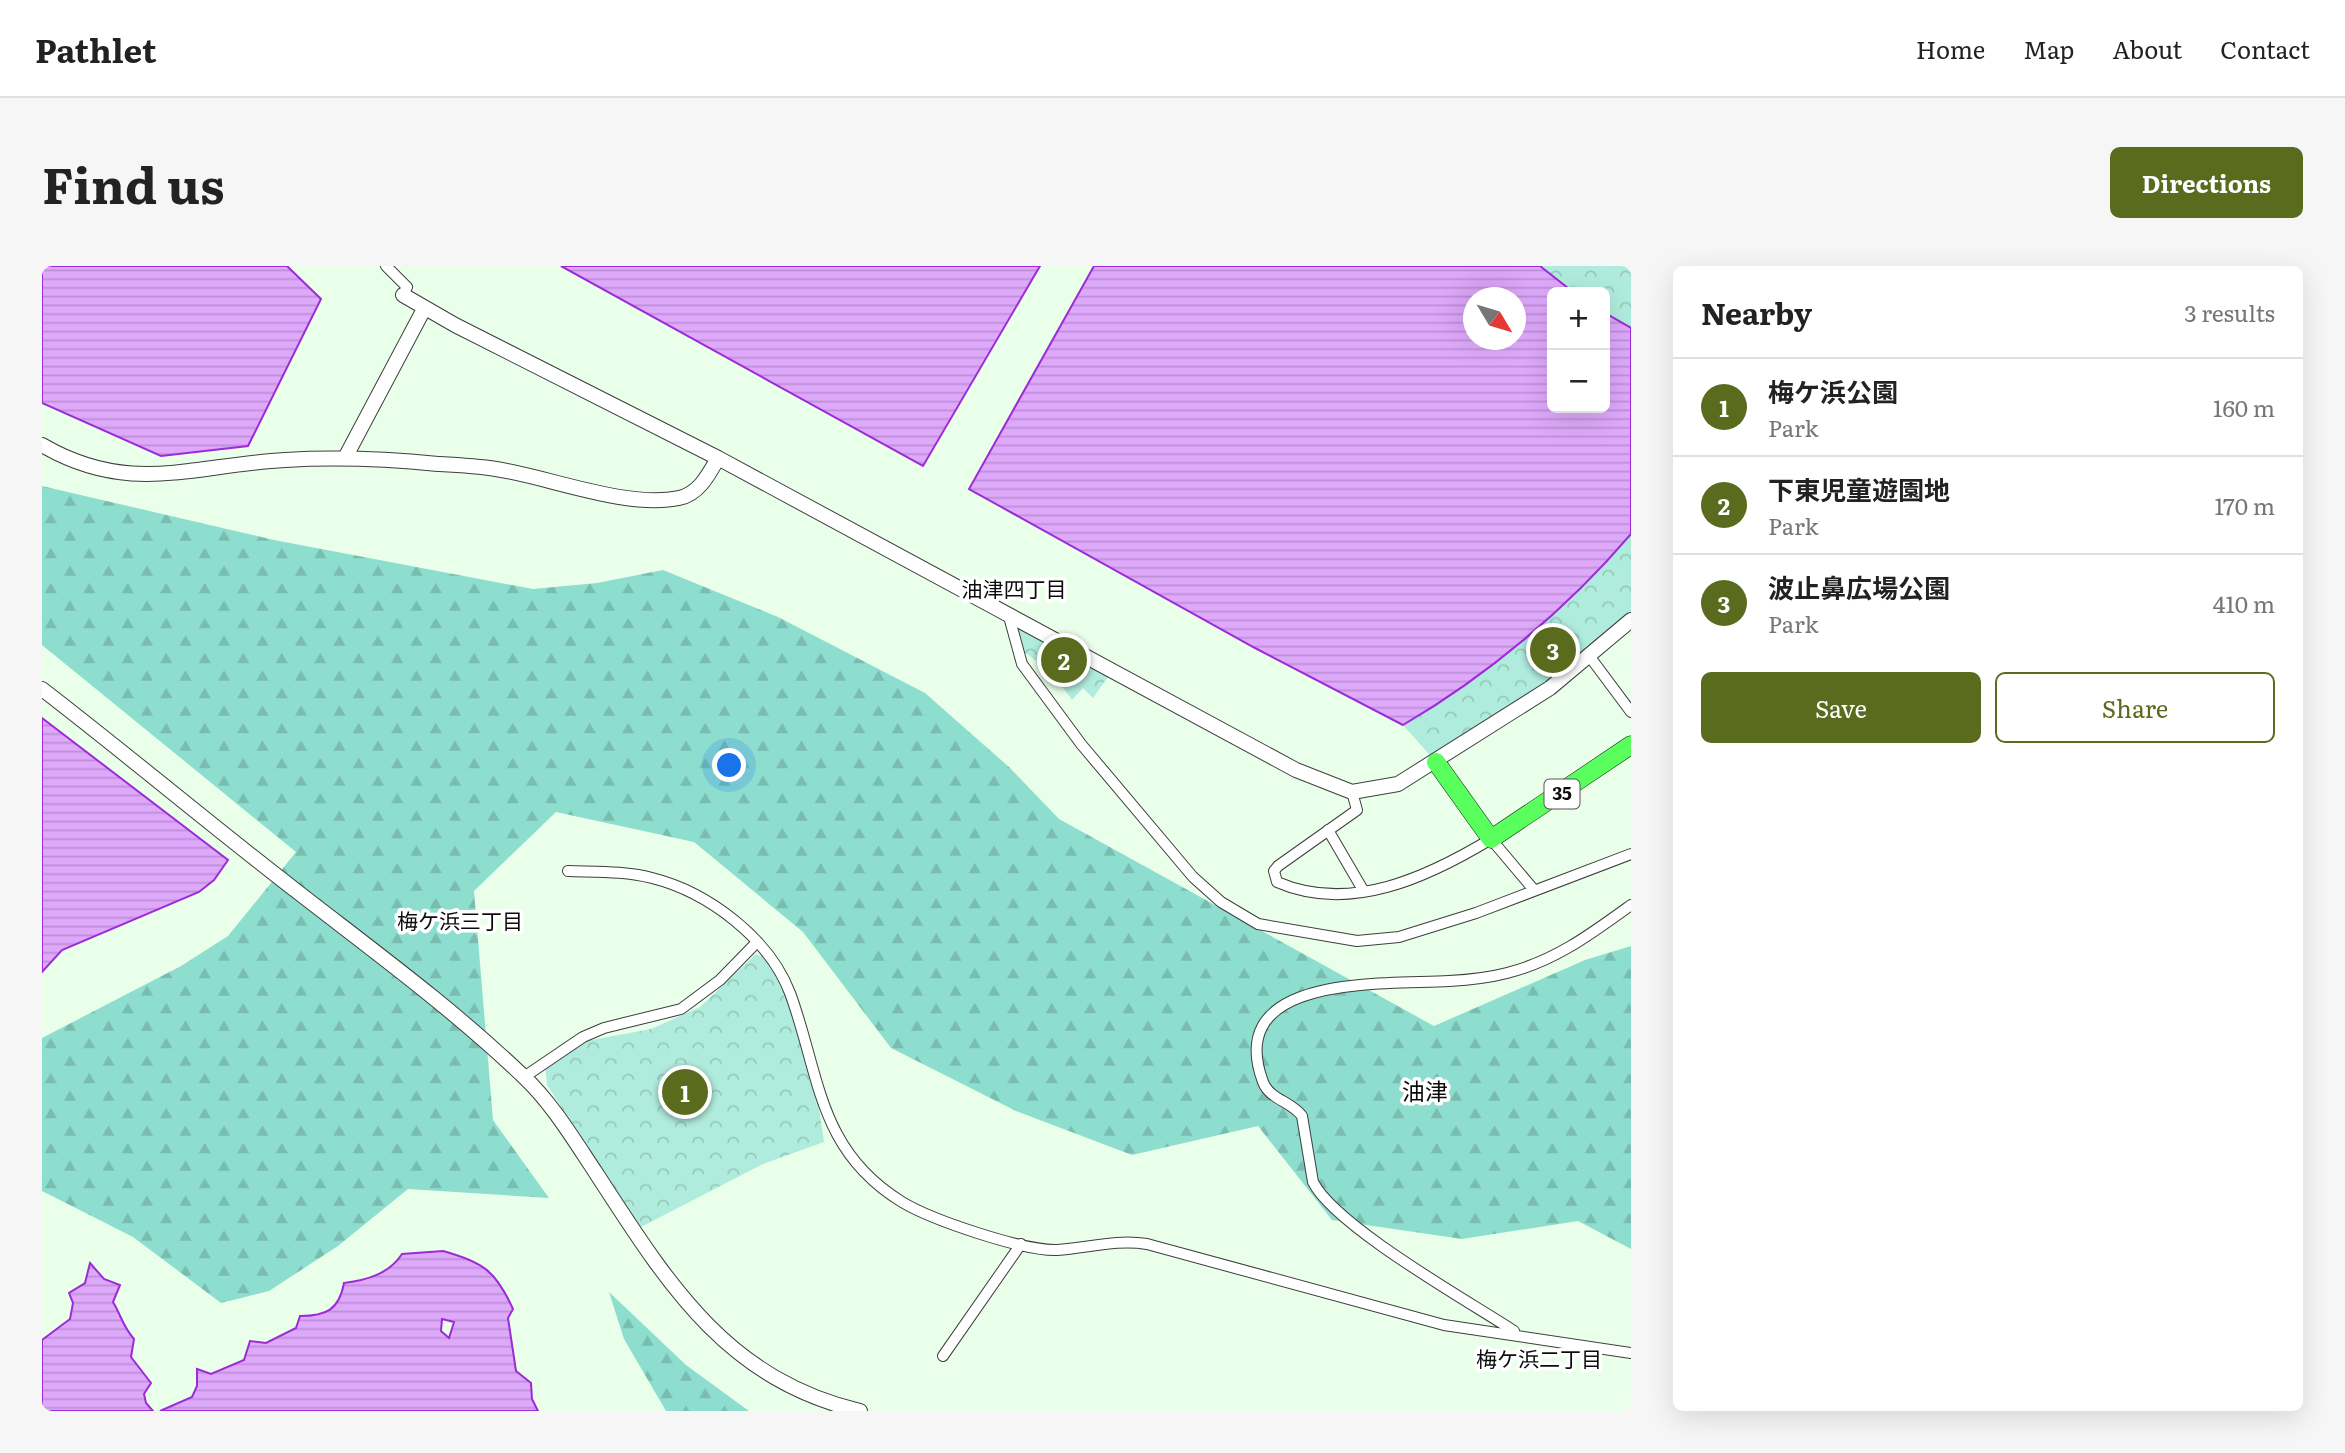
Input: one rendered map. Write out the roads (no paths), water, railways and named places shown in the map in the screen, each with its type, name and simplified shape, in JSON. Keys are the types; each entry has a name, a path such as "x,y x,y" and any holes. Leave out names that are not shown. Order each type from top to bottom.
{"main road":[{"name":"35","path":"1491,839 1631,745"},
{"path":"1436,762 1491,839"}],"street":[{"path":"386,266 407,287 403,295 424,309 718,458 1296,770 1352,792 1398,783 1436,762 1550,688 1631,620"},
{"path":"345,458 424,309"},
{"path":"42,445 82,464 114,473 142,476 281,460 345,458 496,469 652,500 681,498 696,490 718,458"},
{"path":"1008,613 1022,664 1081,744 1193,877 1221,902 1258,924 1336,939 1376,940 1430,928 1631,854"},
{"path":"1590,657 1631,712"},
{"path":"42,690 430,995 524,1077 558,1118 650,1256 718,1337 776,1380 807,1394 860,1411"},
{"path":"1352,792 1357,810 1278,866 1274,878 1304,893 1316,895 1363,890 1421,878 1491,839 1534,890"},
{"path":"1328,830 1363,890"},
{"path":"568,871 624,873 680,887 714,906 757,942 769,956 789,991 826,1117 864,1170 901,1201 917,1209 1021,1244 1056,1250 1110,1243 1147,1244 1422,1320 1631,1353"},
{"path":"1520,1335 1388,1250 1348,1221 1317,1191 1312,1182 1302,1116 1268,1090 1263,1083 1258,1042 1261,1030 1285,1003 1332,988 1387,982 1450,981 1531,967 1569,948 1631,905"},
{"path":"524,1077 583,1037 604,1028 681,1009 720,980 757,942"},
{"path":"943,1356 1021,1244"}],"place":[{"name":"波止鼻広場公園","path":"1553,650"},
{"name":"下東児童遊園地","path":"1064,660"},
{"name":"梅ケ浜公園","path":"685,1092"}],"district":[{"name":"油津四丁目","path":"1014,590"},
{"name":"梅ケ浜三丁目","path":"460,922"},
{"name":"油津","path":"1425,1092"},
{"name":"梅ケ浜二丁目","path":"1539,1360"}]}
